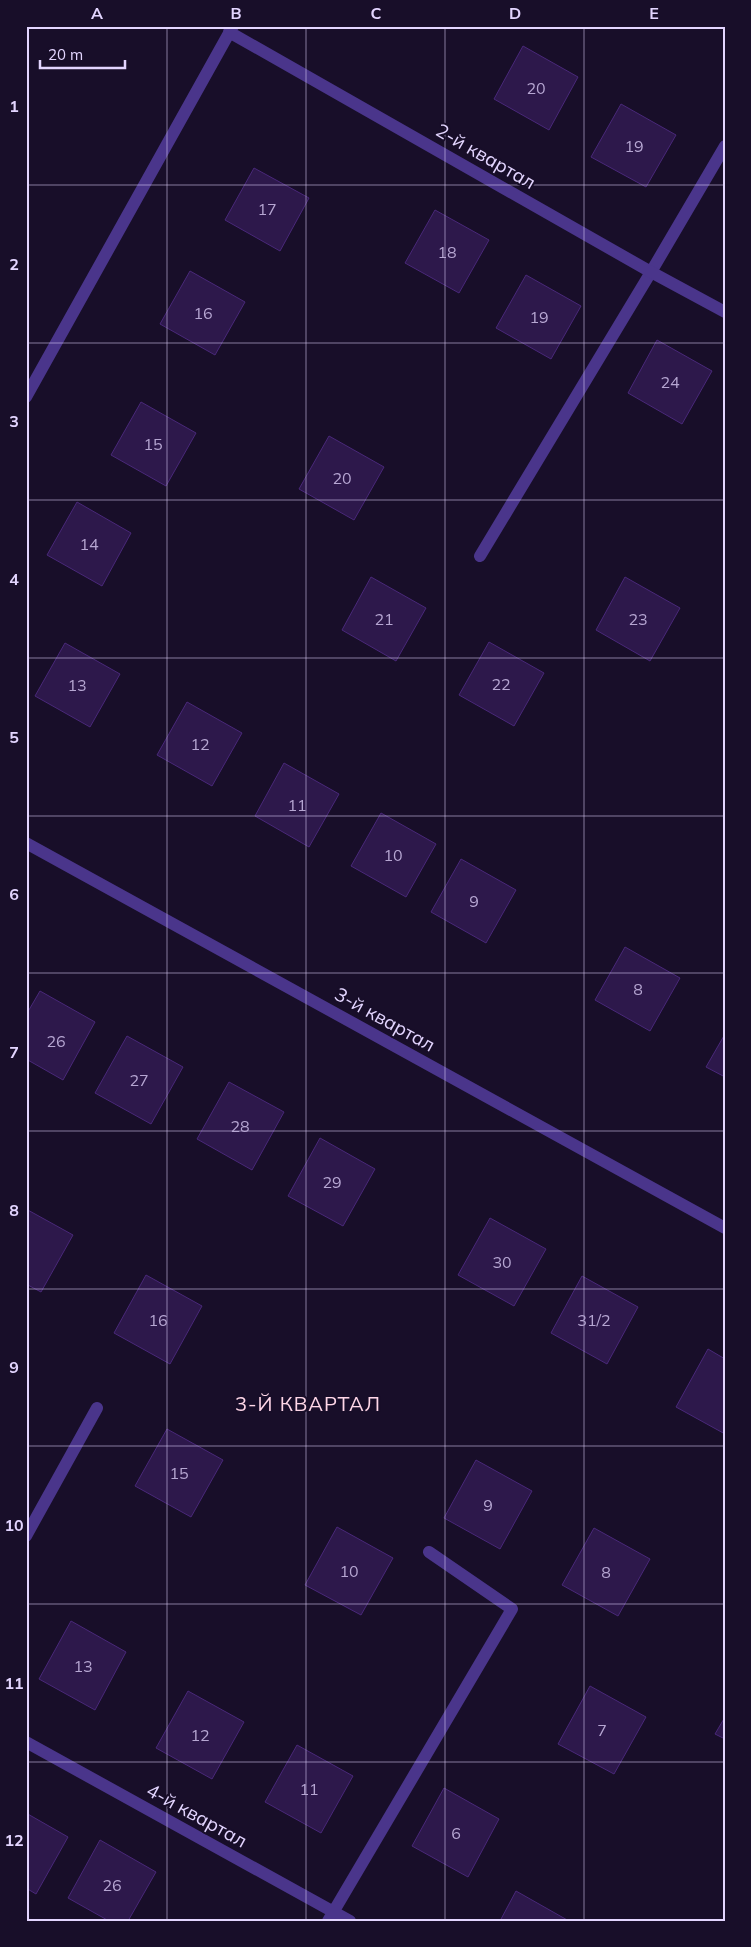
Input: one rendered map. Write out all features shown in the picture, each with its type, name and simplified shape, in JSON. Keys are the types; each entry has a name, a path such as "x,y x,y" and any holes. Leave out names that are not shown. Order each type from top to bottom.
{"street":[{"name":"2-й квартал","path":"231,29 651,272 725,312"},
{"path":"26,397 231,29"},
{"path":"480,556 725,146"},
{"name":"3-й квартал","path":"26,843 725,1228"},
{"path":"26,1536 97,1408"},
{"path":"331,1916 512,1609 429,1552"},
{"name":"4-й квартал","path":"26,1742 331,1916 350,1921"}],"building":[{"path":"523,46 578,77 549,130 494,99"},
{"path":"621,104 676,135 646,187 591,157"},
{"path":"254,168 309,198 280,251 225,220"},
{"path":"435,210 489,240 459,293 405,263"},
{"path":"190,271 245,302 215,355 160,324"},
{"path":"526,275 581,306 551,359 496,328"},
{"path":"657,340 712,371 682,424 628,393"},
{"path":"141,402 196,433 166,486 111,455"},
{"path":"329,436 384,467 354,520 299,489"},
{"path":"77,502 131,533 102,586 47,555"},
{"path":"371,577 426,608 396,661 342,630"},
{"path":"625,577 680,608 650,661 596,630"},
{"path":"489,642 544,673 514,726 459,695"},
{"path":"65,643 120,674 90,727 35,696"},
{"path":"187,702 242,733 212,786 157,755"},
{"path":"284,763 339,794 309,847 255,816"},
{"path":"381,813 436,844 406,897 351,866"},
{"path":"461,859 516,890 486,943 431,912"},
{"path":"625,947 680,978 650,1031 595,1000"},
{"path":"40,991 95,1022 63,1080 26,1059 26,1015"},
{"path":"725,1034 725,1077 706,1067"},
{"path":"127,1036 183,1067 151,1124 95,1093"},
{"path":"229,1082 284,1112 252,1170 197,1139"},
{"path":"320,1138 375,1169 343,1226 288,1196"},
{"path":"26,1209 73,1235 41,1292 26,1284"},
{"path":"490,1218 546,1249 514,1306 458,1275"},
{"path":"146,1275 202,1306 170,1364 114,1333"},
{"path":"582,1276 638,1307 607,1364 551,1333"},
{"path":"708,1349 725,1359 725,1434 676,1407"},
{"path":"167,1429 223,1460 191,1517 135,1486"},
{"path":"476,1460 532,1491 500,1549 444,1518"},
{"path":"337,1527 393,1558 361,1615 305,1585"},
{"path":"594,1528 650,1559 618,1616 562,1585"},
{"path":"71,1621 126,1652 95,1710 39,1679"},
{"path":"590,1686 646,1717 614,1774 558,1744"},
{"path":"188,1691 244,1722 212,1779 156,1748"},
{"path":"725,1717 725,1739 715,1734"},
{"path":"297,1745 353,1776 321,1833 265,1802"},
{"path":"444,1788 499,1819 468,1877 412,1846"},
{"path":"26,1813 68,1837 36,1894 26,1888"},
{"path":"100,1840 156,1872 128,1921 109,1921 68,1898"},
{"path":"516,1891 569,1921 500,1921"}],"district":[{"name":"3-Й КВАРТАЛ","path":"308,1404"}]}
